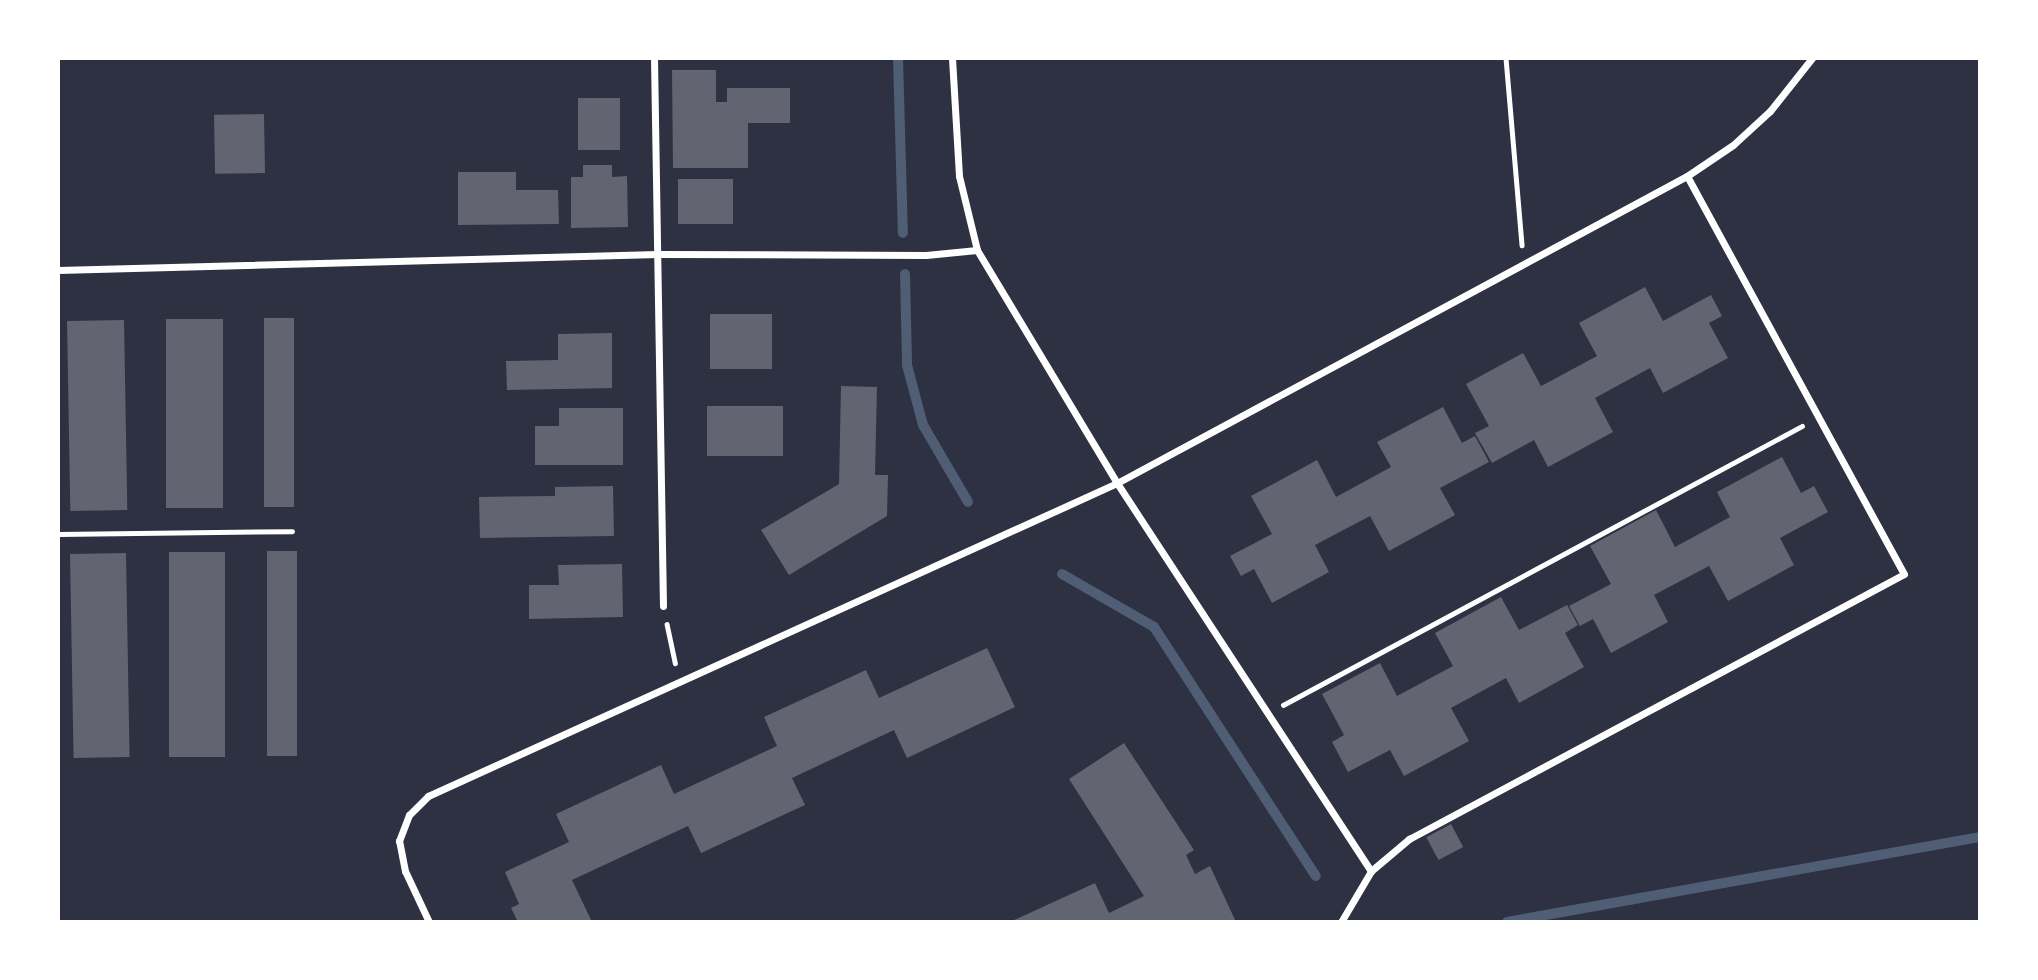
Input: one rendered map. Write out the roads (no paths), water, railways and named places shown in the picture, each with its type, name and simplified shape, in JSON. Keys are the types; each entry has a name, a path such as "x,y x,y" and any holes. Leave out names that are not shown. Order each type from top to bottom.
{"street":[{"path":"654,58 663,606"},
{"path":"952,58 959,176 978,250 1117,482 1371,871"},
{"path":"429,922 405,871 399,841 409,815 428,796 1117,482 1687,176 1733,145 1770,111 1812,58"},
{"path":"1341,922 1371,871 1409,839 1903,574 1687,176"},
{"path":"58,270 658,254 926,255 978,250"}],"lane":[{"path":"58,534 292,531"}],"waterway":[{"path":"898,58 903,233"},
{"path":"905,274 907,365 923,425 968,502"},
{"path":"1062,574 1154,627 1316,876"},
{"path":"1507,922 1980,837"}]}
